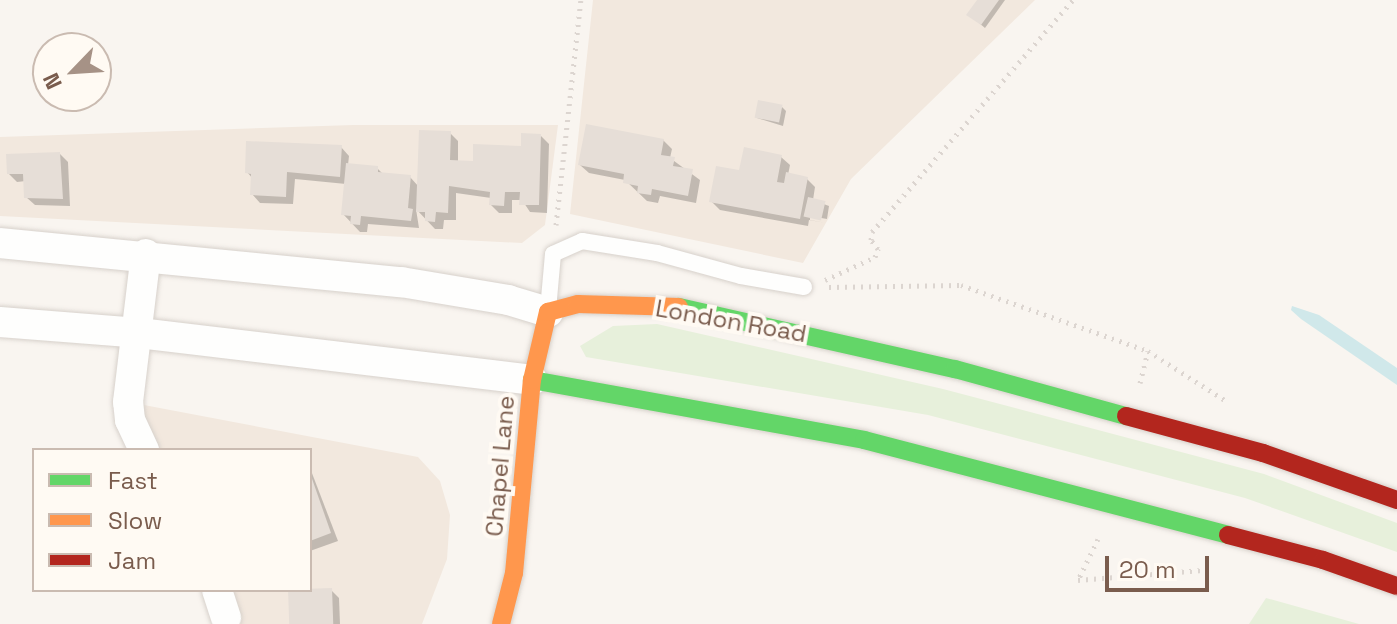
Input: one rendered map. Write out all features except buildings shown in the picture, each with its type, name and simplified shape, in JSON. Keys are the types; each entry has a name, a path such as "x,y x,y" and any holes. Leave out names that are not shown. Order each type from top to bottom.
{"street":[{"name":"London Road","path":"0,243 146,254 401,282 508,300 548,312 596,301 678,307 955,369 1263,453 1397,500"},
{"path":"143,448 130,420 128,402 139,333 146,254"},
{"name":"Chapel Lane","path":"501,624 514,573 532,380 548,312"},
{"path":"0,322 139,333 532,380 864,440 1323,560 1397,586"}],"lane":[{"path":"548,312 553,254 572,244 596,241 804,287"}],"path":[{"path":"553,254 581,0"},
{"path":"804,287 853,270 875,257 878,249 871,240 872,232 1073,0"},
{"path":"804,287 961,285 1148,351 1241,410"},
{"path":"1136,396 1148,351"},
{"path":"1099,537 1078,580 1216,568"}],"shaded area":[{"path":"593,0 1035,0 851,179 803,263 570,214"},
{"path":"353,125 558,125 545,225 522,243 0,216 0,137"},
{"path":"128,402 418,457 440,481 450,515 447,559 422,624 228,624 218,592 312,592 312,448 143,448"}],"green space":[{"path":"657,324 943,389 1264,474 1397,523 1397,552 1245,498 928,415 586,357 580,346 613,326"},
{"path":"1266,598 1359,624 1249,624"}],"water":[{"path":"1292,306 1319,315 1397,368 1397,385 1301,319 1291,310"}],"traffic: fast":[{"path":"679,307 955,369 1126,416"},
{"path":"532,380 864,440 1228,535"}],"traffic: slow":[{"path":"501,624 514,573 532,380 548,312 578,304 679,307"}],"traffic: jam":[{"path":"1126,416 1263,453 1397,500"},
{"path":"1228,535 1323,560 1397,586"}]}
